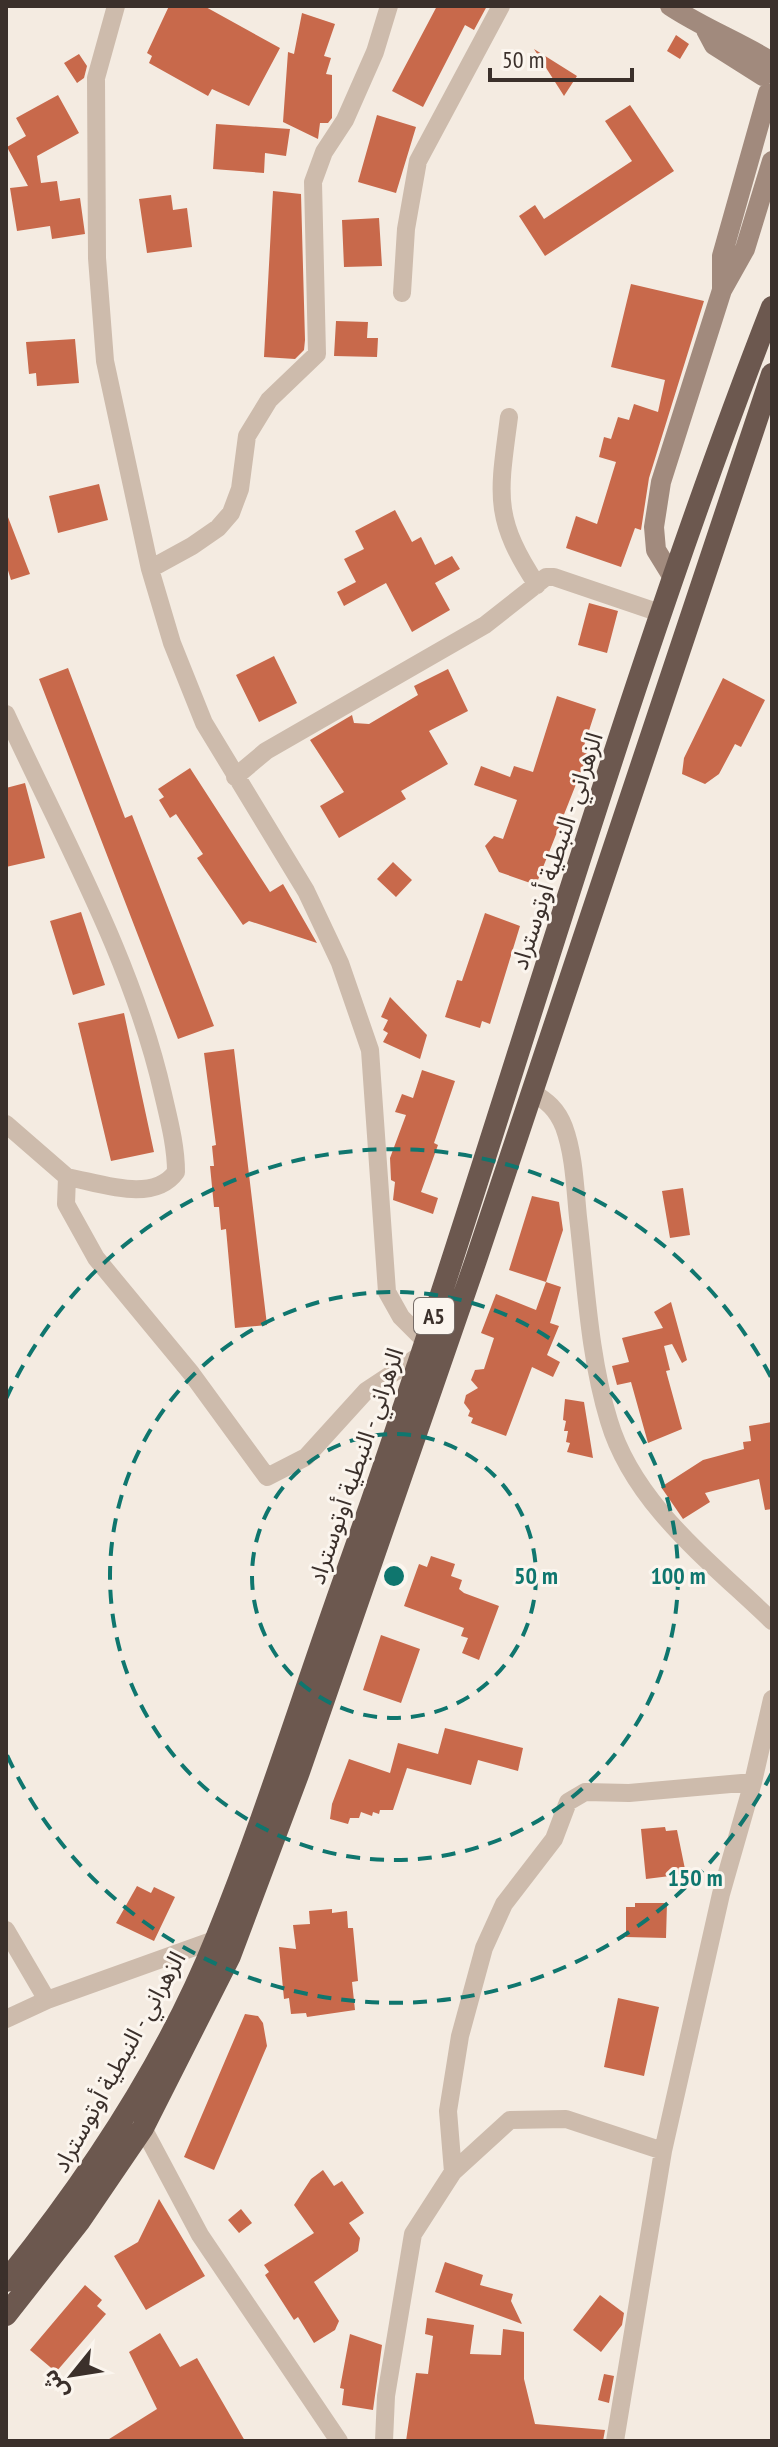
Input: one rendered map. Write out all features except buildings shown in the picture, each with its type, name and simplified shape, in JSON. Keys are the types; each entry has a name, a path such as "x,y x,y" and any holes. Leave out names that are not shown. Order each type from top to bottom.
{"highway":[{"name":"الزهراني - النبطية أوتوستراد","path":"466,1256 660,613 772,307"},
{"name":"الزهراني - النبطية أوتوستراد","path":"6,2315 79,2222 143,2128 230,1956 268,1857 442,1323 532,1092 772,374"},
{"name":"الزهراني - النبطية أوتوستراد","path":"6,2281 69,2202 126,2114 217,1939 424,1348 442,1323"}],"main road":[{"path":"670,6 706,30 714,45 769,78 722,256 722,290"},
{"path":"672,576 656,550 656,504 722,290 745,249 772,161"}],"street":[{"path":"67,1177 66,1204 96,1258 191,1373 267,1477 306,1457 366,1391 424,1348 387,1292 370,1050 340,963 306,891 204,723 172,643 150,569 105,361 97,258 96,78 116,6"},
{"path":"150,569 192,546 218,528 231,513 240,489 247,436 269,400 317,354 313,182 324,152 345,120 375,52 389,6"},
{"path":"402,293 406,229 418,161 501,6"},
{"path":"509,417 499,491 516,553 537,585"},
{"path":"235,777 266,751 485,625 546,577 554,577 660,613"},
{"path":"6,714 114,944 152,1045 176,1153 176,1172 157,1188 131,1189 67,1177 6,1124"},
{"path":"532,1092 548,1101 564,1128 595,1352 609,1422 627,1464 652,1504 772,1621"},
{"path":"615,2441 663,2151 721,1894 753,1782 772,1699"},
{"path":"453,2172 448,2111 460,2036 484,1948 504,1904 554,1839 568,1802 585,1792 629,1793 753,1782"},
{"path":"6,1930 47,2000"},
{"path":"6,2019 47,2000 217,1939"},
{"path":"384,2441 386,2396 413,2234 453,2172 510,2120 566,2119 663,2151"},
{"path":"143,2128 200,2235 339,2441"}]}
